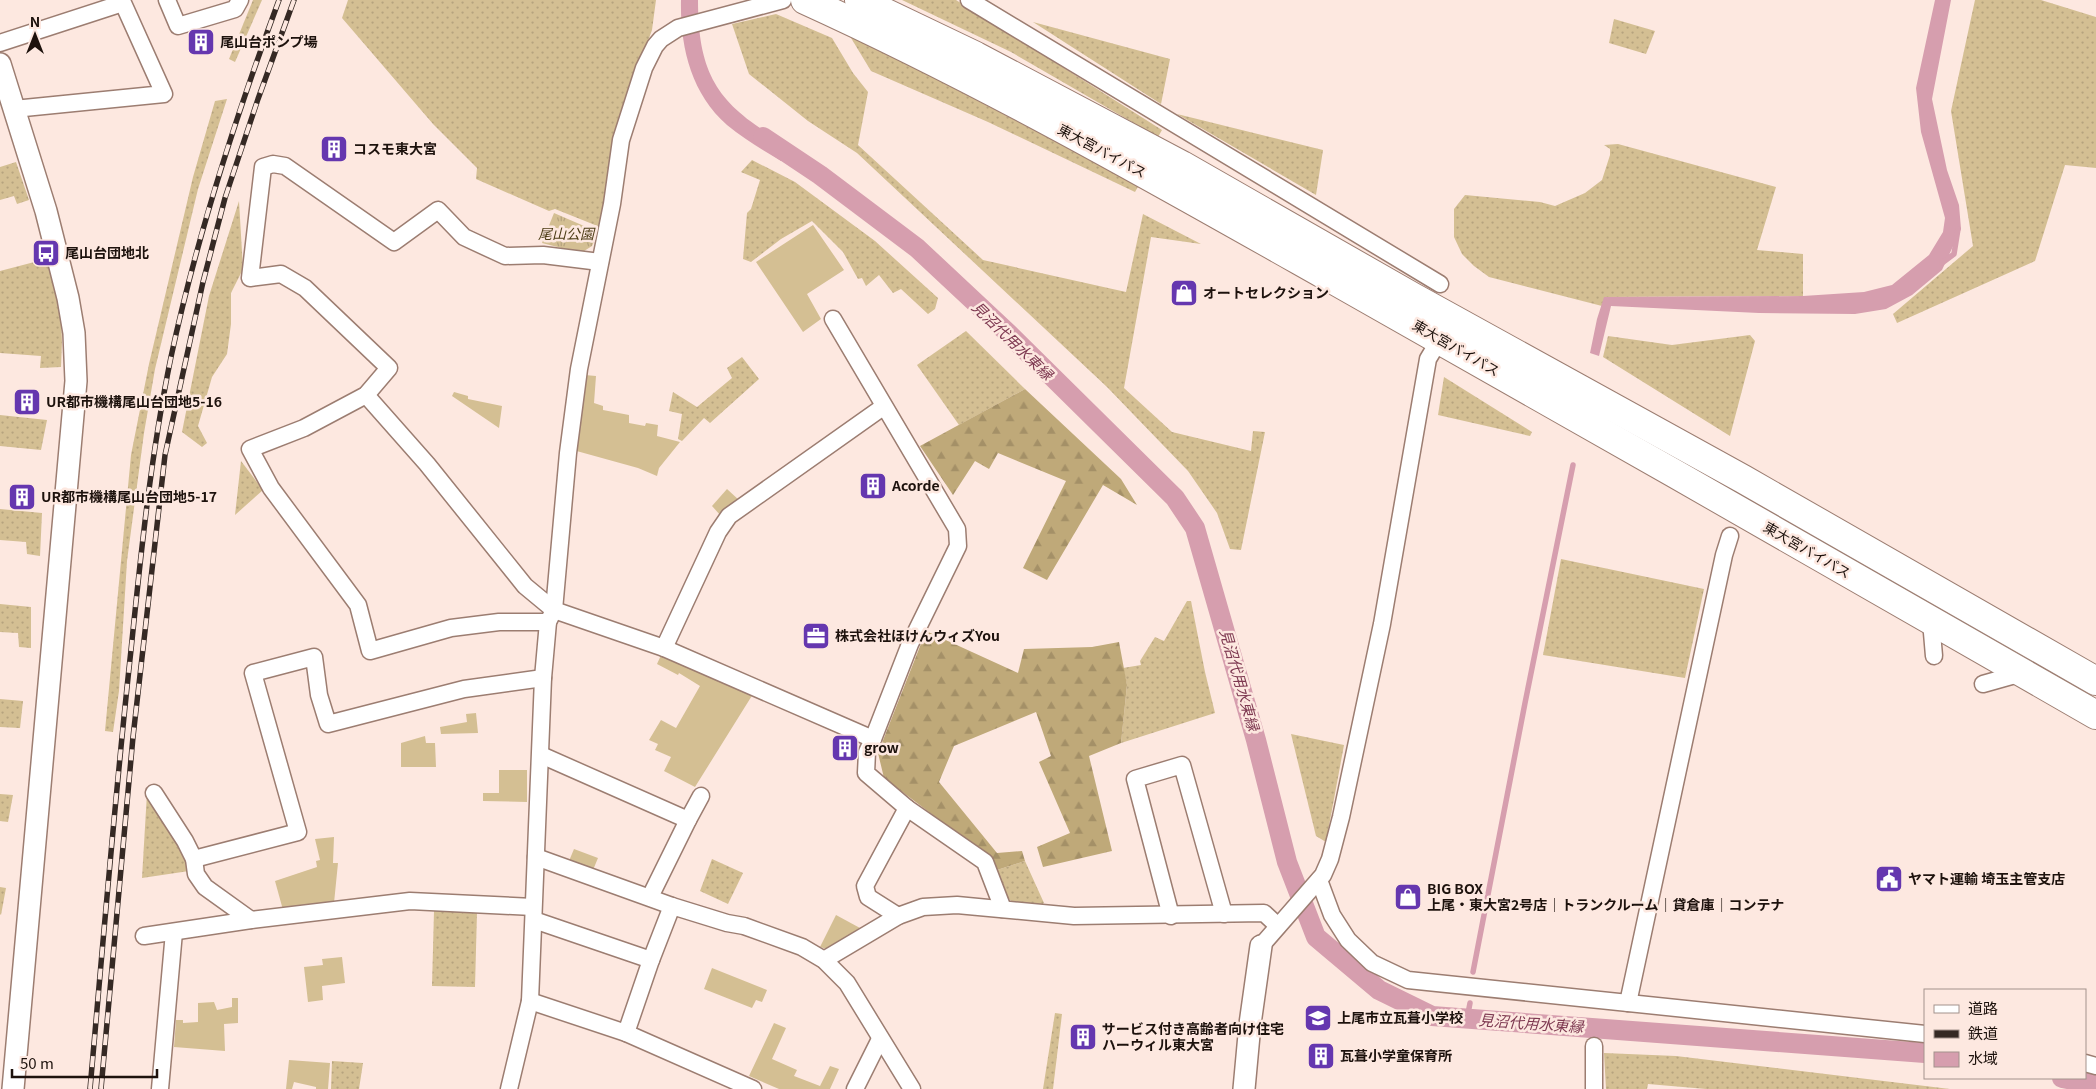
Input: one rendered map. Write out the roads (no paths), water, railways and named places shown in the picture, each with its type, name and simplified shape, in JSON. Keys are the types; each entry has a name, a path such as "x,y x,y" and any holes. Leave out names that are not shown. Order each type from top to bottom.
{"highway":[{"name":"東大宮バイパス","path":"805,0 868,13 985,60 1182,165 1413,297 1743,479 2096,681"},
{"name":"東大宮バイパス","path":"868,13 948,69 1133,167 1440,339 2096,715"}],"street":[{"path":"167,0 178,26 235,9 240,0"},
{"path":"509,1089 530,1001 543,678 568,453 579,369 612,204 621,140 644,68 655,46 661,40 678,28 707,22 783,0"},
{"path":"969,0 1440,284"},
{"path":"0,43 123,3 164,94 14,108"},
{"path":"0,64 46,211 68,298 74,333 76,381 13,1089"},
{"path":"600,262 544,255 505,256 464,237 438,210 394,242 285,166 273,164 263,167 250,278 280,274 306,288 389,368 366,395 304,428 250,449 271,488 358,605 370,651 451,628 551,616 664,648 872,739"},
{"path":"833,319 883,407 957,529 958,546 910,644 866,752 866,773 907,808 985,862 1003,909"},
{"path":"1244,1089 1250,1024 1262,946 1323,876 1330,859 1341,817 1382,624 1428,359 1440,339"},
{"path":"366,395 427,464 551,616"},
{"path":"664,648 718,532 729,516 883,407"},
{"path":"1628,1003 1724,555 1730,536"},
{"path":"1931,621 1934,656"},
{"path":"194,859 298,832 253,673 314,657 319,695 328,724 464,689 543,678"},
{"path":"1983,684 2022,673"},
{"path":"541,755 688,820"},
{"path":"1172,916 1136,779 1182,765 1224,914"},
{"path":"154,793 185,841 194,859 196,874 205,887 251,920"},
{"path":"650,897 702,796"},
{"path":"898,916 868,897 865,886 907,808"},
{"path":"536,857 672,906 727,923 744,926 802,946 824,960 847,983 912,1089"},
{"path":"1319,880 1332,914 1348,940 1372,963 1408,980 1924,1034"},
{"path":"144,936 251,920 410,901 534,913 651,960"},
{"path":"824,960 898,916 923,907 957,905 1074,916 1172,916 1264,913 1281,923"},
{"path":"626,1033 672,906"},
{"path":"160,1089 174,932"},
{"path":"530,1001 626,1033 753,1089"},
{"path":"856,1089 880,1039"},
{"path":"1594,1046 1594,1089"}],"water":[{"path":"681,0 698,0 699,27 703,51 709,71 718,88 730,103 746,117 788,145 781,161 727,125 704,99 696,84 686,52 681,18"},
{"path":"1935,0 1951,0 1932,99 1947,170 1959,205 1961,229 1942,270 1912,295 1886,309 1855,314 1759,313 1611,306 1599,356 1590,353 1604,297 1803,296 1864,292 1892,285 1929,255 1943,232 1945,218 1921,132 1916,88"}],"waterway":[{"name":"見沼代用水東縁","path":"763,137 820,175 917,248 1009,334 1175,498 1195,528 1256,740 1287,862 1316,937 1379,990 1432,1016 1924,1053"},
{"path":"1942,263 1954,254 1958,229"},
{"path":"1473,972 1573,465"},
{"path":"1467,1019 1470,1003"},
{"name":"見沼代用水東縁","path":"2068,1079 2096,1084"}],"railway":[{"path":"90,1089 125,705 147,503 164,393 181,311 205,221 233,132 279,0"},
{"path":"101,1089 133,737 165,455 203,282 225,198 294,0"}],"place":[{"name":"尾山台ポンプ場","path":"201,42"},
{"name":"コスモ東大宮","path":"334,149"},
{"name":"尾山台団地北","path":"46,253"},
{"name":"オートセレクション","path":"1184,293"},
{"name":"UR都市機構尾山台団地5-16","path":"27,402"},
{"name":"Acorde","path":"873,486"},
{"name":"UR都市機構尾山台団地5-17","path":"22,497"},
{"name":"株式会社ほけんウィズYou","path":"816,636"},
{"name":"grow","path":"845,748"},
{"name":"ヤマト運輸 埼玉主管支店","path":"1889,879"},
{"name":"BIG BOX 上尾・東大宮2号店｜トランクルーム｜貸倉庫｜コンテナ","path":"1408,897"},
{"name":"上尾市立瓦葺小学校","path":"1318,1018"},
{"name":"サービス付き高齢者向け住宅 ハーウィル東大宮","path":"1083,1037"},
{"name":"瓦葺小学童保育所","path":"1321,1056"}],"park label":[{"name":"尾山公園","path":"566,234"}]}
